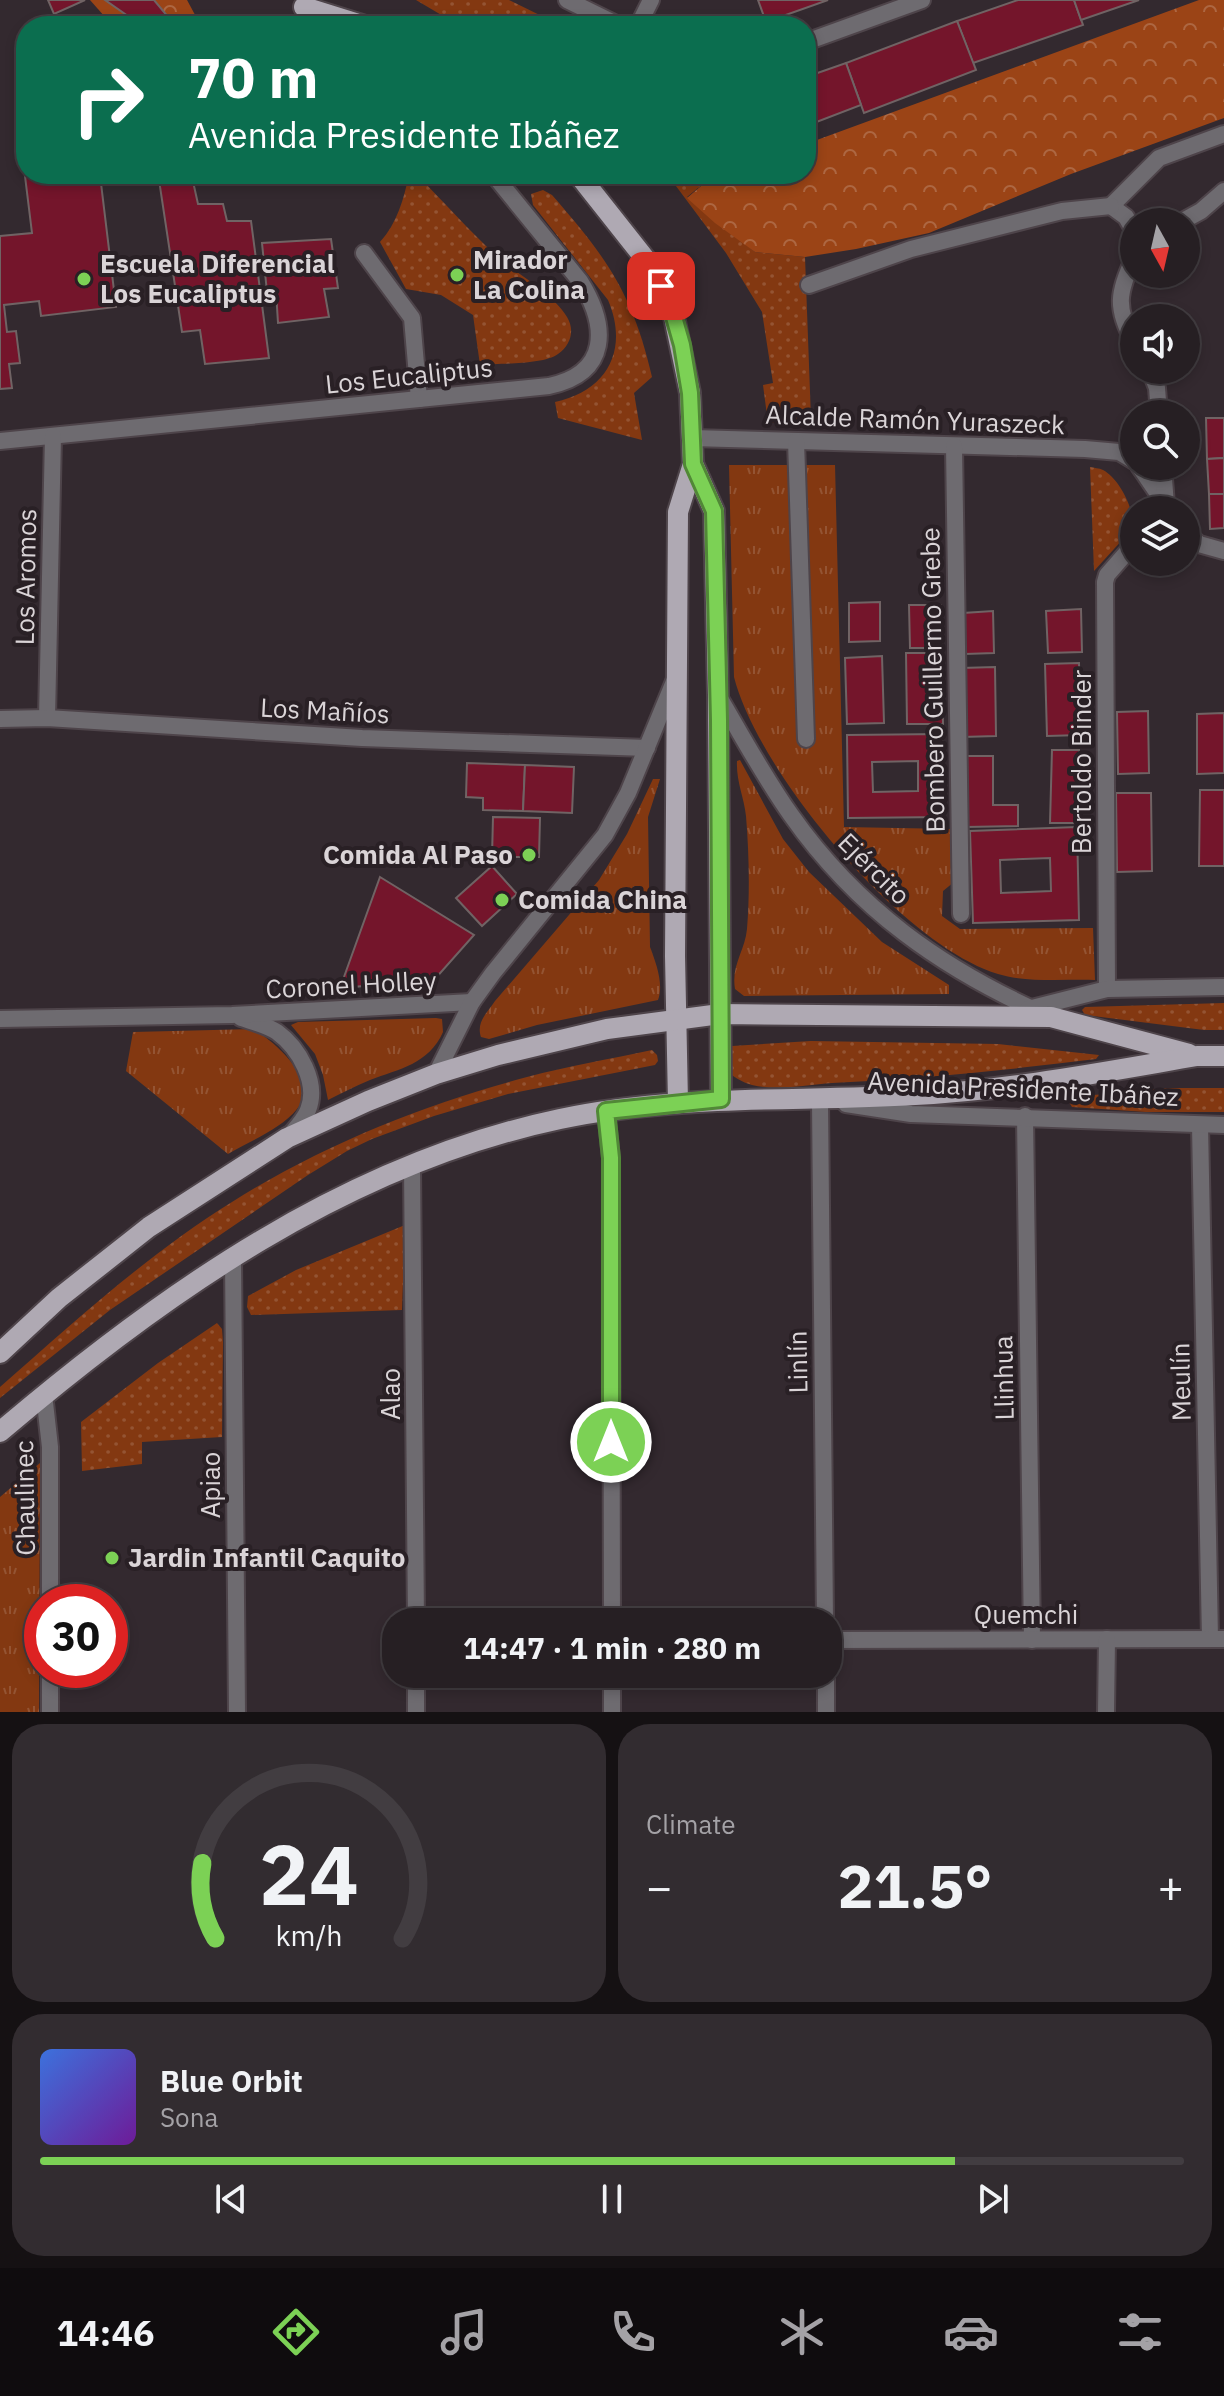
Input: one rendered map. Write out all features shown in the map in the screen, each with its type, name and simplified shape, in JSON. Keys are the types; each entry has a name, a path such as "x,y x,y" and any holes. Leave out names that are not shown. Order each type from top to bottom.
{"main road":[{"path":"300,4 335,16"},
{"name":"Ejército","path":"583,184 646,260 674,317 690,393 693,464 678,512 678,1102"},
{"name":"Ejército","path":"693,464 714,511 721,1099"},
{"name":"Avenida Presidente Ibáñez","path":"0,1353 59,1298 149,1227 287,1138 436,1074 571,1036 676,1018 720,1014 1051,1017 1197,1056"},
{"name":"Avenida Presidente Ibáñez","path":"0,1432 44,1394 135,1325 233,1258 314,1211 412,1166 512,1131 606,1111 678,1102 721,1099 820,1101 993,1090 1197,1056 1224,1056"}],"street":[{"path":"567,0 600,16"},
{"path":"816,38 883,8 922,0"},
{"path":"809,285 911,249 1062,211 1111,206 1159,158 1224,134"},
{"name":"Los Eucaliptus","path":"0,441 563,383 586,370 599,344 592,300 501,184"},
{"path":"1200,212 1224,191"},
{"path":"1111,206 1120,213"},
{"path":"364,253 412,318 419,399"},
{"name":"Los Aromos","path":"47,718 53,436"},
{"name":"Alcalde Ramón Yuraszeck","path":"692,438 1085,449 1120,453"},
{"path":"796,441 806,739"},
{"name":"Bombero Guillermo Grebe","path":"954,446 961,914"},
{"path":"1200,544 1224,551"},
{"name":"Bertoldo Binder","path":"1107,989 1105,582 1120,560"},
{"name":"Ejército","path":"436,1074 472,1002 605,835 628,793 678,670"},
{"name":"Ejército","path":"718,695 791,817 855,893 940,961 1051,1017"},
{"name":"Los Mañíos","path":"0,719 47,718 362,738 647,748"},
{"name":"Avenida Presidente Ibáñez","path":"1002,1018 1107,989 1224,987"},
{"name":"Coronel Holley","path":"0,1019 232,1015 472,1002"},
{"name":"Coronel Holley","path":"232,1015 274,1030 293,1049 307,1074 312,1095 310,1104 287,1138"},
{"name":"Avenida Presidente Ibáñez","path":"820,1101 911,1114 1224,1125"},
{"name":"Linlín","path":"820,1101 825,1608"},
{"path":"606,1111 611,1158 612,1608"},
{"name":"Llinhua","path":"1025,1116 1032,1640"},
{"name":"Meulín","path":"1200,1125 1217,1639"},
{"name":"Alao","path":"412,1166 416,1608"},
{"name":"Apiao","path":"233,1258 237,1712"},
{"name":"Chaulinec","path":"44,1394 50,1447 50,1584"},
{"path":"1106,1712 1107,1639"},
{"name":"Quemchi","path":"842,1640 1217,1639"},
{"path":"50,1688 50,1712"},
{"path":"416,1688 416,1712"},
{"path":"612,1688 612,1712"},
{"path":"826,1688 826,1712"}],"green space":[{"path":"90,0 187,0 196,16 104,16"},
{"path":"416,0 509,0 542,16 443,16"},
{"path":"1199,0 1224,0 1224,118 1071,174 929,233 805,257 755,252 687,198 703,184 816,184 816,140"},
{"path":"407,184 426,184 487,247 561,309 571,332 569,342 558,354 542,360 480,365 473,315 441,295 406,289 380,242 391,227"},
{"path":"674,184 703,184 687,197 755,252 805,257 811,419 768,423 763,385 773,383 762,312 726,253"},
{"path":"543,190 552,195 603,258 636,322 652,377 634,393 642,440 558,418 555,402 589,388 601,378 614,351 616,335 608,300 533,205 531,194"},
{"path":"729,465 835,465 844,827 951,829 954,882 943,891 942,916 960,929 1093,928 1095,980 1010,977 960,957 920,929 879,892 839,850 803,805 748,716 734,677"},
{"path":"1090,467 1109,474 1124,496 1120,496 1120,542 1094,571"},
{"path":"740,760 783,839 809,872 882,942 949,985 949,994 744,996 735,989 735,973 747,929 749,901 746,816 737,768 737,761"},
{"path":"653,779 660,779 648,817 650,947 660,980 658,1000 537,1025 489,1039 481,1037 481,1022 495,1001 599,880 627,834"},
{"path":"1224,1003 1224,1030 1085,1015 1082,1010 1085,1007"},
{"path":"442,1019 443,1032 437,1043 421,1058 328,1100 315,1054 291,1025 298,1022"},
{"path":"254,1029 292,1063 303,1086 303,1098 283,1123 228,1154 126,1071 133,1032"},
{"path":"811,1041 998,1044 1099,1055 1096,1059 931,1077 782,1088 752,1085 726,1070 727,1053 732,1046"},
{"path":"652,1050 657,1055 655,1065 508,1094 434,1116 347,1151 110,1310 0,1398 0,1387 141,1266 201,1222 266,1181 375,1128 451,1100 542,1073"},
{"path":"1172,1088 1224,1088 1224,1112 1146,1112 1072,1107 1069,1102 1071,1097"},
{"path":"405,1225 402,1310 251,1315 247,1307 248,1296 296,1270"},
{"path":"217,1323 222,1329 223,1342 222,1437 142,1442 142,1464 82,1471 81,1422"},
{"path":"40,1463 40,1584 24,1584 24,1688 39,1688 39,1712 0,1712 0,1497"}],"building":[{"path":"48,0 85,0 54,14"},
{"path":"105,0 154,0 167,16 128,16"},
{"path":"758,0 828,0 783,16 764,16"},
{"path":"1018,0 1074,0 1083,25 973,63 957,21"},
{"path":"1074,0 1139,0 1081,20"},
{"path":"957,21 976,70 864,113 846,63"},
{"path":"846,63 861,105 816,122 816,74"},
{"path":"26,184 101,184 116,307 41,316 39,301 4,305 7,332 16,331 20,363 9,364 12,388 0,389 0,236 32,233"},
{"path":"160,184 194,184 198,204 223,204 227,221 251,221 269,358 205,364 200,330 182,332"},
{"path":"331,239 338,288 324,289 329,317 278,323 276,291 267,292 262,243"},
{"path":"1206,418 1224,418 1224,458 1207,459"},
{"path":"1224,458 1224,494 1209,494 1207,459"},
{"path":"1209,494 1224,494 1224,528 1210,529"},
{"path":"880,602 880,641 849,642 849,603"},
{"path":"909,605 941,605 942,648 910,648"},
{"path":"1081,609 1082,652 1048,653 1046,611"},
{"path":"993,611 994,653 965,654 963,613"},
{"path":"906,653 942,653 943,724 907,724"},
{"path":"882,656 884,723 847,724 845,658"},
{"path":"1079,663 1081,735 1047,736 1045,664"},
{"path":"995,667 996,736 962,737 961,668"},
{"path":"1148,711 1149,773 1118,774 1117,712"},
{"path":"1224,713 1224,773 1197,774 1197,714"},
{"path":"942,734 944,817 848,818 847,735","holes":["918,761 918,791 873,792 872,762"]},
{"path":"1052,750 1079,750 1078,823 1050,823"},
{"path":"964,756 993,756 993,805 1018,805 1018,826 966,827"},
{"path":"467,763 525,765 523,811 483,810 483,798 466,797"},
{"path":"525,765 574,767 572,813 523,811"},
{"path":"1200,790 1224,790 1224,866 1199,866"},
{"path":"1116,793 1151,793 1152,871 1117,872"},
{"path":"493,817 540,818 539,857 492,857"},
{"path":"1077,827 1079,920 973,923 970,831","holes":["1050,858 1051,891 1001,893 1000,860"]},
{"path":"492,866 517,894 482,926 456,898"},
{"path":"380,877 474,935 434,980 340,988"}],"place":[{"name":"Mirador La Colina","path":"457,275"},
{"name":"Escuela Diferencial Los Eucaliptus","path":"84,279"},
{"name":"Comida Al Paso","path":"529,855"},
{"name":"Comida China","path":"502,900"},
{"name":"Jardin Infantil Caquito","path":"112,1558"}],"route":[{"path":"611,1442 611,1158 606,1111 721,1099 719,720 714,511 693,464 690,393 682,345 661,286"}]}
